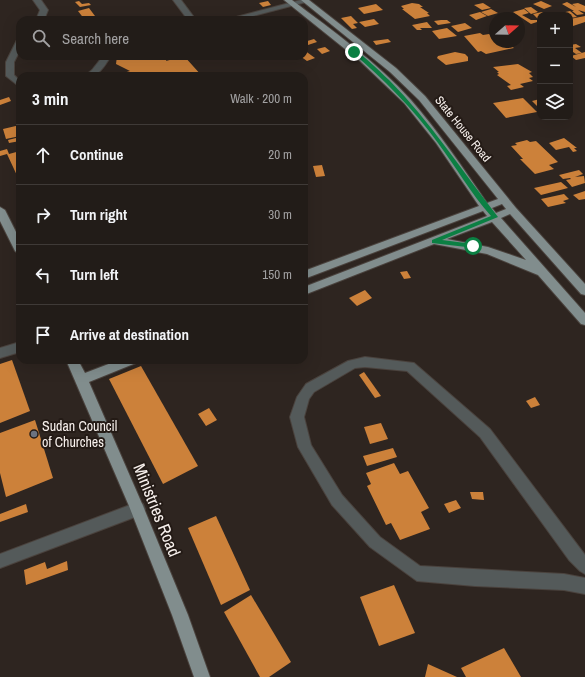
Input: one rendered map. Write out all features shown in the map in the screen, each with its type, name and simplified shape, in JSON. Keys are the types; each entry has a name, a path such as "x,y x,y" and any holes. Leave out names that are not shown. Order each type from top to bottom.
{"main road":[{"name":"State House Road","path":"305,0 393,70 422,98 512,210 585,291"},
{"path":"290,2 308,16"},
{"path":"308,16 380,74 407,101 439,141 485,207 585,321"},
{"path":"354,52 366,48"},
{"path":"439,141 455,138"},
{"path":"308,273 504,200"},
{"path":"0,210 16,243"},
{"path":"308,290 512,210"},
{"path":"434,241 473,246 507,256 544,274"},
{"name":"Ministries Road","path":"76,364 81,380 107,435 138,509 191,643 202,677"},
{"path":"81,380 122,364"}],"street":[{"path":"37,0 44,10 42,16"},
{"path":"177,0 189,16"},
{"path":"243,16 290,2 305,0"},
{"path":"16,47 10,62 10,76 16,81"},
{"path":"95,72 104,60"},
{"path":"0,353 16,348"},
{"path":"585,566 574,555 485,433 410,366 365,362 352,364 310,388 303,397 297,417 305,447 337,500 375,542 417,573 564,582 585,586"},
{"path":"0,561 138,509"}],"building":[{"path":"79,1 82,4 89,3 91,5 80,7 75,2"},
{"path":"268,1 271,5 263,7 259,3"},
{"path":"541,1 552,6 544,9 533,4"},
{"path":"567,2 576,7 572,4 578,3 585,6 585,12 578,10 584,14 577,15 572,11 574,11 562,4"},
{"path":"412,3 419,4 423,7 420,7 429,13 427,13 430,16 415,19 402,9 404,9 401,6"},
{"path":"483,3 491,8 482,10 474,5"},
{"path":"376,4 383,10 364,14 358,8"},
{"path":"531,7 538,12 531,14 524,8"},
{"path":"89,8 95,16 82,16 78,11"},
{"path":"491,9 496,12 489,12 488,16 481,12"},
{"path":"524,9 529,13 525,14 525,12 513,12"},
{"path":"480,12 487,16 476,20 469,15"},
{"path":"351,16 358,23 353,24 357,28 352,29 341,18"},
{"path":"585,16 585,22 573,26 573,18"},
{"path":"525,17 531,20 537,20 537,22 531,24 525,20"},
{"path":"374,19 379,24 365,27 359,22"},
{"path":"447,20 451,23 438,25 434,21"},
{"path":"427,22 432,28 420,28 422,30 417,30 412,25"},
{"path":"465,23 472,28 458,32 451,26"},
{"path":"447,28 457,36 439,39 432,31"},
{"path":"480,33 483,35 489,34 489,48 514,48 486,54 481,51 478,52 464,36"},
{"path":"314,39 317,42 308,45 308,41"},
{"path":"388,39 391,42 376,45 373,41"},
{"path":"573,44 576,44 581,47 575,48 582,53 576,54 573,52"},
{"path":"325,47 330,51 322,54 317,49"},
{"path":"455,52 465,54 468,57 468,61 446,65 437,58 438,56"},
{"path":"585,52 585,58 576,60 573,55"},
{"path":"308,53 315,58 307,61 306,60 308,60"},
{"path":"116,60 188,60 198,72 127,72 130,71 116,64"},
{"path":"518,64 532,72 529,73 533,77 529,78 533,81 520,84 524,87 511,90 507,86 511,85 497,75 499,74 497,72 499,72 493,67"},
{"path":"9,97 11,101 0,105 0,100"},
{"path":"523,98 537,112 506,118 493,103"},
{"path":"537,100 537,106 532,101"},
{"path":"16,126 16,137 6,139 3,129"},
{"path":"16,138 16,142 9,143 8,140"},
{"path":"564,138 577,148 574,148 577,151 573,152 569,147 556,150 549,143"},
{"path":"527,140 530,142 536,141 558,162 549,165 554,169 535,174 520,159 523,159 511,146 517,145 515,143"},
{"path":"7,149 9,154 16,152 16,173 7,154 0,156 0,151"},
{"path":"322,165 325,176 316,177 313,166"},
{"path":"579,170 583,174 575,177 584,176 585,183 572,187 566,180 571,179 570,178 563,179 559,175"},
{"path":"561,182 568,188 541,195 534,188"},
{"path":"585,191 585,199 579,200 573,195"},
{"path":"564,194 569,199 563,201 566,203 548,207 541,199"},
{"path":"407,271 411,278 404,279 400,272"},
{"path":"365,290 372,298 357,306 349,298"},
{"path":"12,360 30,411 0,423 0,364"},
{"path":"141,366 198,466 163,484 109,379"},
{"path":"364,372 381,396 375,398 359,375"},
{"path":"535,397 540,405 531,408 526,401"},
{"path":"209,408 217,420 206,426 198,414"},
{"path":"35,420 53,478 6,497 0,473 0,433"},
{"path":"381,423 388,439 370,444 364,427"},
{"path":"393,448 397,457 367,466 363,456"},
{"path":"394,463 400,474 408,471 429,508 421,512 430,529 400,540 391,523 386,525 367,486 371,484 366,473"},
{"path":"470,492 483,492 484,500 472,499"},
{"path":"456,500 461,508 449,513 444,504"},
{"path":"26,504 28,512 0,522 0,514"},
{"path":"216,516 250,590 221,605 188,528"},
{"path":"67,561 68,570 26,585 24,570 45,562 47,569"},
{"path":"394,585 415,633 379,646 360,597"},
{"path":"251,595 291,662 269,677 260,677 224,612"},
{"path":"504,648 521,677 466,677 461,668"},
{"path":"428,664 457,677 425,677"}],"place":[{"name":"Sudan Council of Churches","path":"34,434"}],"route":[{"path":"354,52 380,74 407,101 439,141 485,207 495,217 434,241 473,246"}]}
